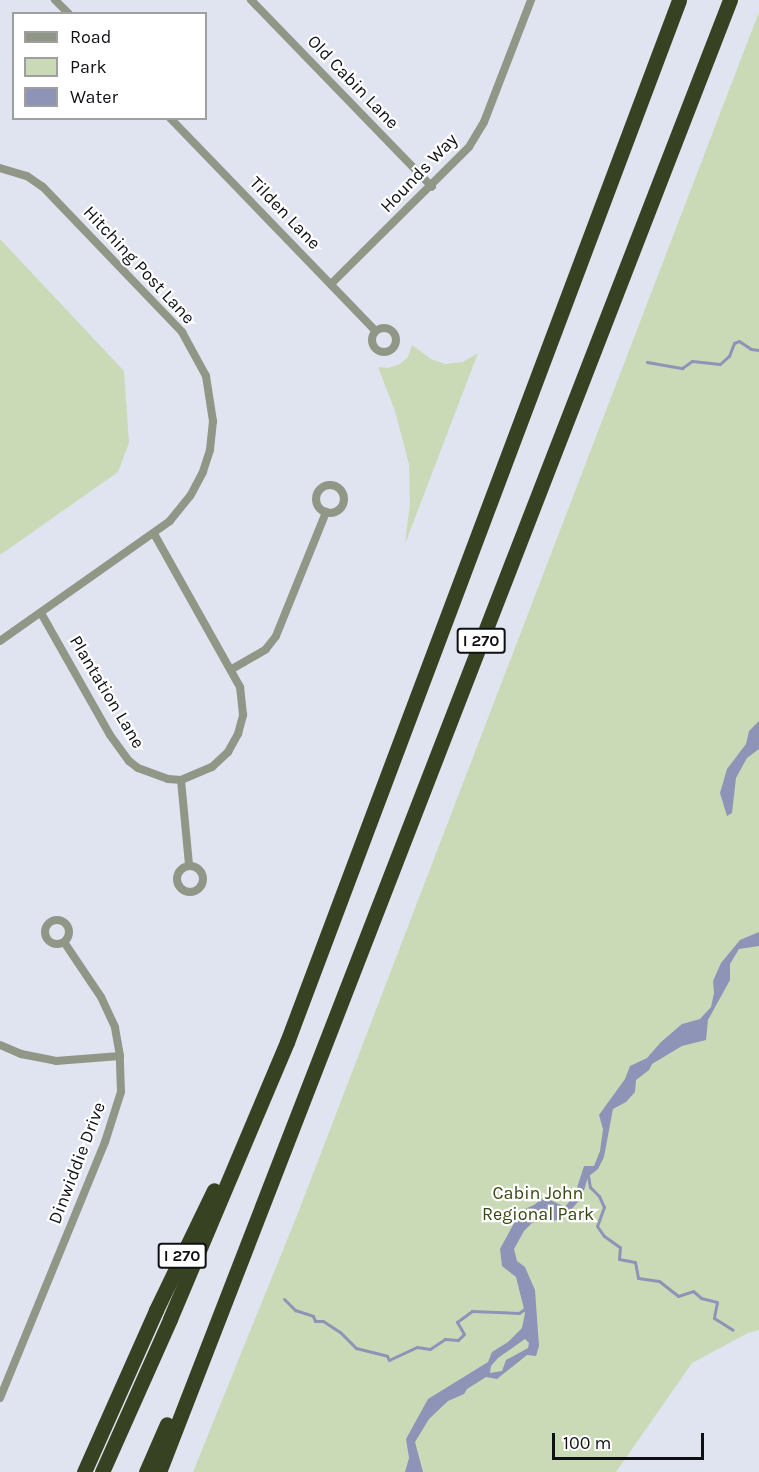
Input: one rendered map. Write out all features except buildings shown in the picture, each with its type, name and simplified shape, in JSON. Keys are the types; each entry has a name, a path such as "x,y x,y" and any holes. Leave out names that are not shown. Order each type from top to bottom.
{"highway":[{"name":"I 270","path":"102,1472 170,1319 287,1042 679,0"},
{"name":"I 270","path":"159,1472 730,0"},
{"name":"I 270","path":"84,1472 156,1310 287,1042"},
{"name":"I 270","path":"146,1472 231,1282"}],"street":[{"path":"56,0 67,12"},
{"name":"Old Cabin Lane","path":"251,0 432,187"},
{"name":"Hounds Way","path":"331,284 432,187 470,147 484,122 531,0"},
{"name":"Tilden Lane","path":"172,120 376,331"},
{"name":"Hitching Post Lane","path":"0,168 27,176 43,187 182,332 201,363 213,407 210,450 203,472 190,496 170,521 0,641"},
{"path":"232,669 257,655 276,636 326,512"},
{"path":"154,534 232,669 243,704 238,734 228,753 212,767 181,780 189,866"},
{"name":"Plantation Lane","path":"41,613 122,754 138,768 157,776 181,780"},
{"name":"Dinwiddie Drive","path":"0,1398 115,1116 121,1092 117,1034 109,1012 64,942"},
{"path":"0,1045 21,1054 56,1061 120,1056"}],"green space":[{"name":"Cabin John Regional Park","path":"759,12 759,1330 748,1333 692,1363 616,1472 193,1472 298,1213"},
{"path":"0,239 124,371 129,443 118,472 0,555"},
{"path":"412,345 431,359 445,364 463,362 478,353 405,544 410,504 409,464 395,411 378,367 388,368 400,364 408,357"}],"water":[{"path":"759,721 759,749 747,758 736,778 732,813 727,816 720,793 727,769 746,744 749,731"},
{"path":"759,932 759,946 739,949 730,964 730,980 708,1020 706,1040 682,1046 652,1064 649,1070 636,1080 635,1092 626,1102 613,1109 604,1157 598,1169 588,1177 582,1197 566,1216 557,1220 532,1223 524,1231 514,1249 517,1261 525,1267 535,1290 539,1346 536,1356 527,1355 497,1379 486,1377 467,1389 464,1394 448,1401 429,1419 415,1442 423,1472 405,1472 409,1458 406,1439 428,1399 488,1362 492,1352 508,1342 522,1328 525,1313 516,1277 502,1266 500,1249 514,1223 527,1208 544,1197 565,1207 575,1194 584,1166 594,1166 600,1151 603,1129 599,1115 625,1079 630,1066 647,1058 682,1024 700,1019 711,1007 714,993 713,981 721,963 740,940","holes":["525,1339 529,1343 528,1348 506,1360 502,1371 490,1373 491,1366 498,1358"]}],"waterway":[{"path":"647,362 682,368 692,361 720,364 729,356 734,343 739,341 751,349 759,350"},
{"path":"588,1176 590,1187 599,1196 604,1207 597,1226 604,1236 620,1247 619,1259 635,1262 638,1278 659,1281 678,1296 693,1291 701,1298 717,1302 714,1318 733,1330"},
{"path":"284,1299 295,1310 313,1316 315,1321 323,1321 340,1332 356,1348 387,1356 389,1360 417,1347 430,1349 445,1339 458,1340 464,1334 457,1322 472,1311 519,1313 526,1308"}]}
